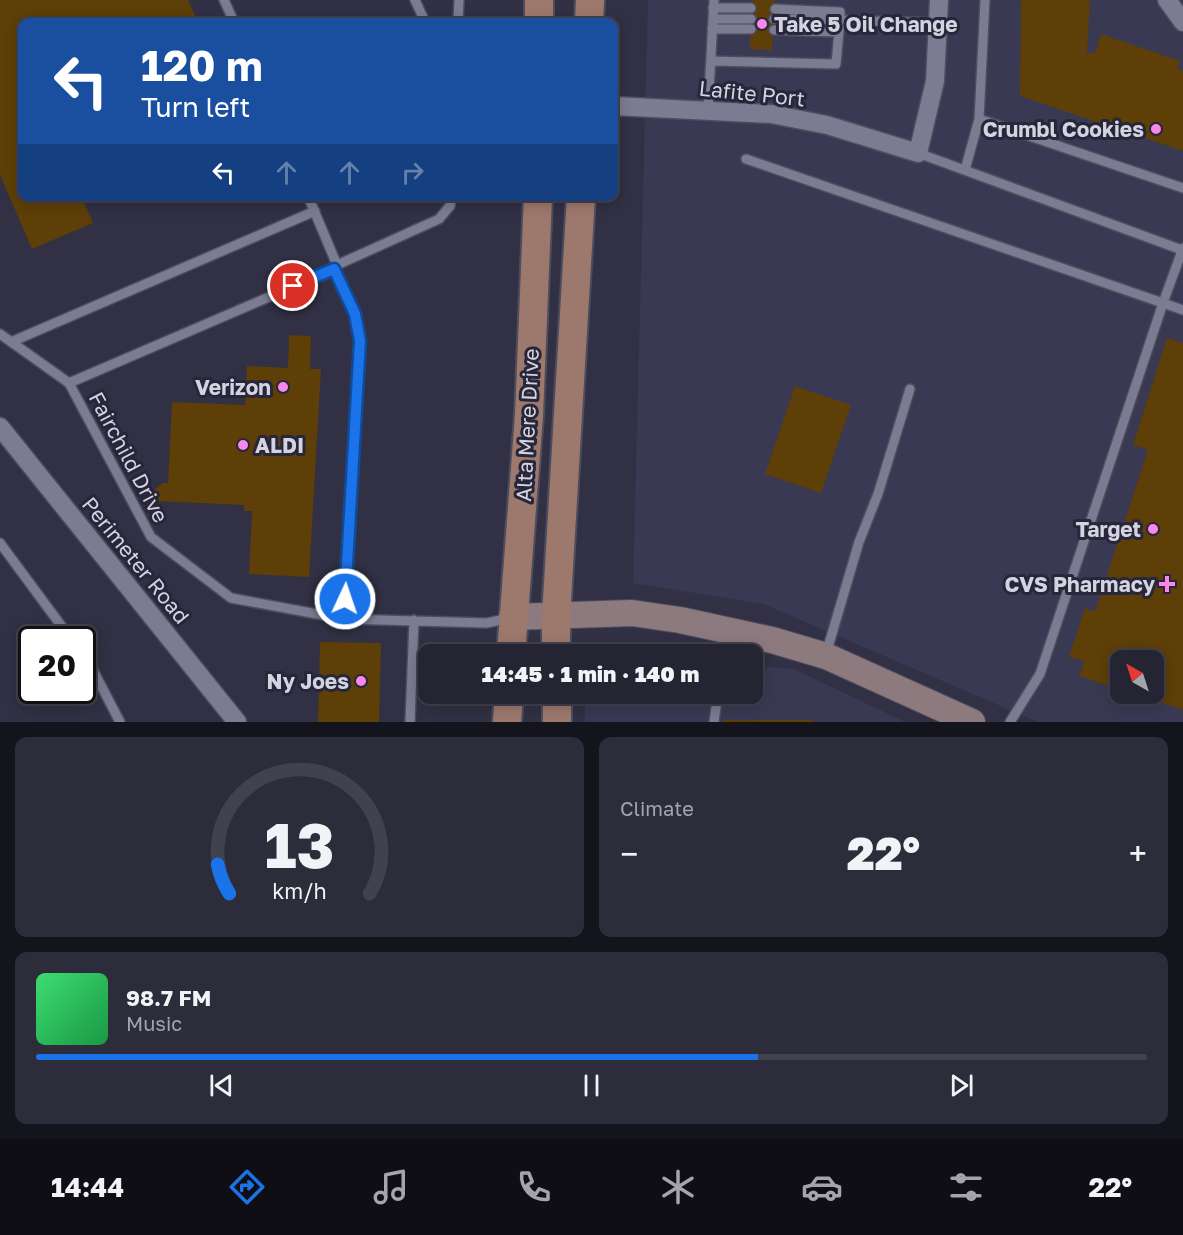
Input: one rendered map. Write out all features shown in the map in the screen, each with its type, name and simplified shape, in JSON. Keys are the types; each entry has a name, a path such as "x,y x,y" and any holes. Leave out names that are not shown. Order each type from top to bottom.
{"main road":[{"path":"539,0 539,18"},
{"path":"589,18 590,0"},
{"name":"Alta Mere Drive","path":"511,644 529,415 538,201"},
{"name":"Alta Mere Drive","path":"556,644 581,201"},
{"path":"512,618 632,613 680,620 727,643 772,640 826,656 972,722"},
{"path":"507,722 508,704"},
{"path":"556,704 557,722"}],"street":[{"path":"918,153 936,81 939,0"},
{"path":"1167,0 1183,22"},
{"name":"Lafite Port","path":"618,106 771,114 827,125 918,153"},
{"name":"Perimeter Road","path":"0,427 237,722"}],"lane":[{"path":"224,0 232,18"},
{"path":"415,0 423,18"},
{"path":"458,18 459,0"},
{"path":"965,170 979,119 985,0"},
{"path":"708,111 713,4 751,8"},
{"path":"711,61 836,64 840,12 775,9"},
{"path":"712,24 751,19"},
{"path":"774,19 938,23"},
{"path":"712,24 751,29"},
{"path":"774,30 839,32"},
{"path":"979,119 1183,188"},
{"path":"918,153 1183,249 1040,674 1010,722"},
{"path":"746,159 1183,310"},
{"path":"310,201 355,314 360,341 344,619"},
{"path":"69,383 336,267 439,219 450,206 450,201"},
{"path":"11,342 315,211"},
{"name":"Fairchild Drive","path":"0,334 69,383 151,537 231,598 344,619 487,623 512,618"},
{"path":"826,656 859,542 878,494 910,389"},
{"path":"0,543 61,626"},
{"path":"410,722 414,620"},
{"path":"96,676 120,722"},
{"path":"714,722 716,704"}],"shaded area":[{"path":"648,0 1183,0 1183,722 1038,722 763,604 633,583"},
{"path":"763,667 794,669 905,722 585,722 585,704 763,704"}],"building":[{"path":"0,0 188,0 196,18 18,18 18,201 83,201 93,223 32,249 0,175"},
{"name":"Take 5 Oil Change","path":"751,0 775,0 772,50 750,49"},
{"path":"1021,0 1090,0 1087,53 1095,53 1101,34 1180,61 1177,69 1183,71 1183,151 1020,96"},
{"name":"ALDI","path":"289,335 311,336 310,369 321,369 309,577 249,574 252,511 244,511 244,505 154,501 155,489 163,483 168,483 172,402 245,405 247,366 288,368"},
{"name":"Target","path":"1167,338 1183,343 1183,710 1164,704 1164,650 1110,650 1110,687 1079,676 1084,661 1069,657 1085,608 1095,612 1148,450 1133,445"},
{"path":"795,386 851,405 821,493 765,474"},
{"path":"320,642 381,643 379,722 318,722"},
{"path":"724,720 811,720 815,722 724,722"}],"place":[{"name":"Take 5 Oil Change","path":"762,24"},
{"name":"Crumbl Cookies","path":"1156,129"},
{"name":"Verizon","path":"283,387"},
{"name":"ALDI","path":"243,445"},
{"name":"Target","path":"1153,529"},
{"name":"CVS Pharmacy","path":"1167,584"},
{"name":"Ny Joes","path":"361,681"}],"route":[{"path":"293,286 334,269 355,314 360,341 345,599"}]}
